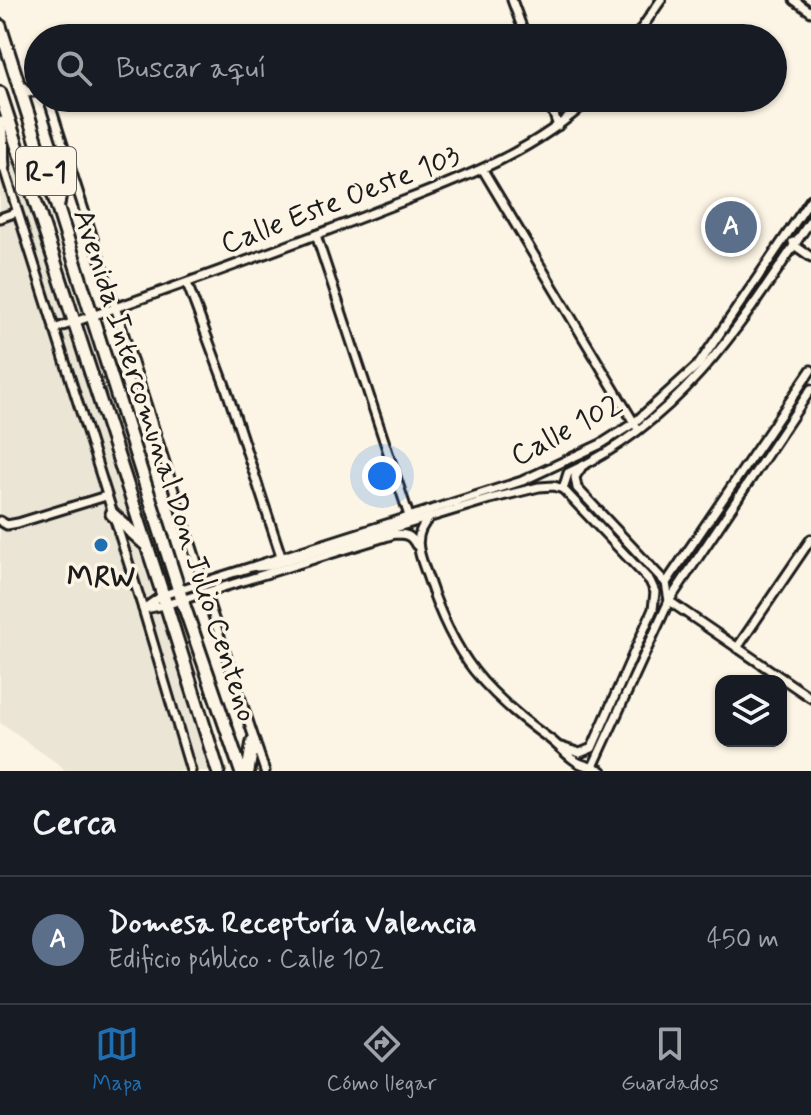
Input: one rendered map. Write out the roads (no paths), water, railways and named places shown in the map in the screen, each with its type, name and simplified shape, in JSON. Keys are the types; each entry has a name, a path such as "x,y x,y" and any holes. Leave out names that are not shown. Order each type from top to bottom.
{"main road":[{"name":"Avenida Intercomunal Don Julio Centeno","path":"0,26 24,102"},
{"name":"Avenida Intercomunal Don Julio Centeno","path":"0,93 218,771"},
{"name":"Avenida Intercomunal Don Julio Centeno","path":"27,112 181,595 241,771"},
{"path":"0,123 2,161"},
{"path":"112,514 145,545"},
{"path":"248,771 253,741"}],"street":[{"path":"512,0 521,24"},
{"path":"645,24 661,0"},
{"path":"794,0 811,12"},
{"path":"18,82 24,87"},
{"name":"Avenida Intercomunal Don Julio Centeno","path":"53,112 203,581"},
{"path":"553,112 558,126"},
{"name":"Calle Este Oeste 103","path":"54,329 187,283 483,170 533,144 574,112"},
{"path":"58,212 68,160"},
{"path":"2,161 191,771"},
{"path":"483,170 639,431"},
{"name":"Calle 102","path":"181,595 203,581 522,481 601,444 634,423 699,364 811,199"},
{"path":"0,218 17,212"},
{"path":"810,223 791,229 794,245 811,257"},
{"name":"Calle 102","path":"249,568 269,566 539,487 563,489 568,473 639,431 680,397 725,346 810,223"},
{"path":"316,235 409,516"},
{"path":"187,283 226,388 281,556"},
{"path":"666,583 811,370"},
{"path":"587,768 669,601 811,389"},
{"path":"791,400 800,405"},
{"path":"581,467 575,477 577,488 666,583 669,601 811,698"},
{"path":"561,747 580,753 592,748 653,609 655,592 650,581 563,489"},
{"path":"0,521 7,525 18,523 106,496"},
{"path":"430,517 420,530 416,545 447,627 473,671 508,708 587,768 602,771"},
{"name":"Calle 102","path":"143,609 164,600 205,592 395,534 405,534 416,545"},
{"path":"700,535 708,541"},
{"path":"737,648 811,539"},
{"path":"619,548 633,547"},
{"name":"Avenida Intercomunal Don Julio Centeno","path":"205,592 265,771"},
{"path":"643,633 652,637"}],"place":[{"name":"Domesa Receptoría Valencia","path":"731,227"},
{"name":"MRW","path":"101,545"}]}
